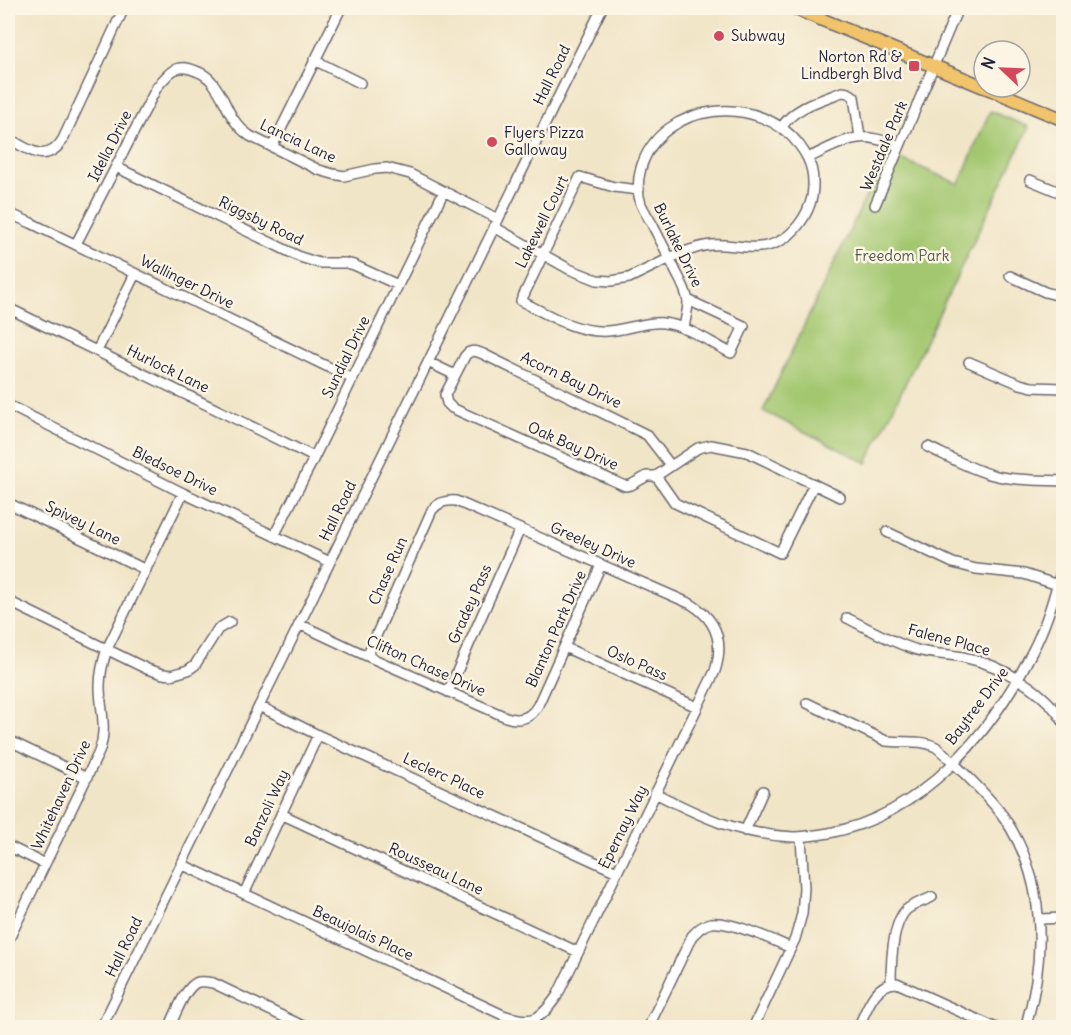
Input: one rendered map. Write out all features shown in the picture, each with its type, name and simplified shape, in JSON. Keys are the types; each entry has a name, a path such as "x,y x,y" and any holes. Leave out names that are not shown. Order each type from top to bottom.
{"main road":[{"path":"794,8 972,82"},
{"path":"1013,99 1064,120"}],"street":[{"path":"8,138 25,148 42,154 53,151 61,144 124,8"},
{"path":"272,147 341,8"},
{"name":"Hall Road","path":"103,1027 602,8"},
{"name":"Westdale Park","path":"875,206 958,8"},
{"path":"314,60 360,83"},
{"name":"Lancia Lane","path":"177,68 190,68 211,80 241,130 250,136 319,170 333,174 344,176 387,168 410,174 444,191 543,254 581,274 597,280 611,281 629,278 670,258"},
{"name":"Idella Drive","path":"76,244 157,87 177,68"},
{"path":"782,127 786,120 805,107 846,92 851,93 854,97 860,137"},
{"name":"Burlake Drive","path":"684,329 688,300 670,258 641,203 639,190 640,172 648,152 658,138 669,128 704,112 714,110 746,112 782,127 793,137 808,158"},
{"path":"670,258 699,246 725,244 762,248 777,243 793,232 807,212 813,185 813,173 808,158 860,137 900,146"},
{"name":"Riggsby Road","path":"116,167 300,257 319,262 354,265 398,285"},
{"name":"Lakewell Court","path":"639,190 614,187 580,177 521,301 577,328 609,331 661,322 684,329"},
{"path":"1030,180 1064,194"},
{"name":"Sundial Drive","path":"274,536 444,191"},
{"name":"Wallinger Drive","path":"8,213 353,379"},
{"path":"97,351 135,274"},
{"path":"1010,276 1045,292 1064,297"},
{"path":"684,329 731,353 744,326 688,300"},
{"name":"Hurlock Lane","path":"8,308 314,457"},
{"name":"Acorn Bay Drive","path":"455,375 467,353 476,351 647,435 672,466"},
{"path":"428,362 455,375"},
{"path":"969,362 1020,384 1032,387 1064,388"},
{"name":"Oak Bay Drive","path":"455,375 445,395 447,403 452,408 625,486 647,476 656,476 698,448 711,446 747,452 840,497"},
{"name":"Bledsoe Drive","path":"8,405 183,493 330,562"},
{"path":"928,447 974,469 993,475 1014,479 1064,481"},
{"path":"656,476 675,503 780,553 814,484"},
{"name":"Whitehaven Drive","path":"8,941 103,741 100,686 103,661 183,493"},
{"name":"Greeley Drive","path":"441,502 456,501 698,609 712,623 718,638"},
{"name":"Spivey Lane","path":"8,502 146,570"},
{"name":"Chase Run","path":"367,656 432,510 441,502"},
{"name":"Gradey Pass","path":"448,692 520,529"},
{"path":"887,532 964,567 1024,574 1061,585"},
{"name":"Baytree Drive","path":"656,793 699,816 745,831 775,836 801,837 850,828 887,813 916,796 953,763 975,740 1000,706 1033,651 1061,585 1064,562"},
{"name":"Blanton Park Drive","path":"538,705 601,565"},
{"path":"8,601 154,671 171,675 195,665 218,629 230,622"},
{"name":"Falene Place","path":"847,618 916,650 971,658 992,666 1041,696 1053,707 1064,723"},
{"name":"Clifton Chase Drive","path":"299,624 512,720 524,719 531,715 538,705"},
{"name":"Epernay Way","path":"534,1020 543,1014 557,996 715,671 719,653 718,638"},
{"name":"Oslo Pass","path":"564,647 697,707"},
{"path":"807,703 886,741 929,743 942,752 989,799 1010,826 1023,852 1032,878 1040,919 1035,984 1025,1028"},
{"name":"Leclerc Place","path":"259,706 617,872"},
{"name":"Banzoli Way","path":"244,894 318,735"},
{"path":"8,740 87,778"},
{"path":"745,831 763,791"},
{"name":"Rousseau Lane","path":"281,814 578,952"},
{"path":"753,1028 795,939 802,914 804,888 801,837"},
{"path":"8,846 45,864"},
{"name":"Beaujolais Place","path":"181,864 503,1015 534,1020"},
{"path":"891,983 891,954 902,916 907,910 932,897"},
{"path":"1040,919 1064,918"},
{"path":"648,1028 692,936 700,927 712,922 721,923 754,932 791,948"},
{"path":"169,1028 189,987 196,982 204,981 213,983 307,1028"},
{"path":"858,1028 877,991 891,983 903,985 996,1028"}],"green space":[{"name":"Freedom Park","path":"990,111 1029,127 867,463 763,411 887,153 959,184"}],"place":[{"name":"Subway","path":"719,36"},
{"name":"Norton Rd & Lindbergh Blvd","path":"914,66"},
{"name":"Flyers Pizza Galloway","path":"492,142"}]}
